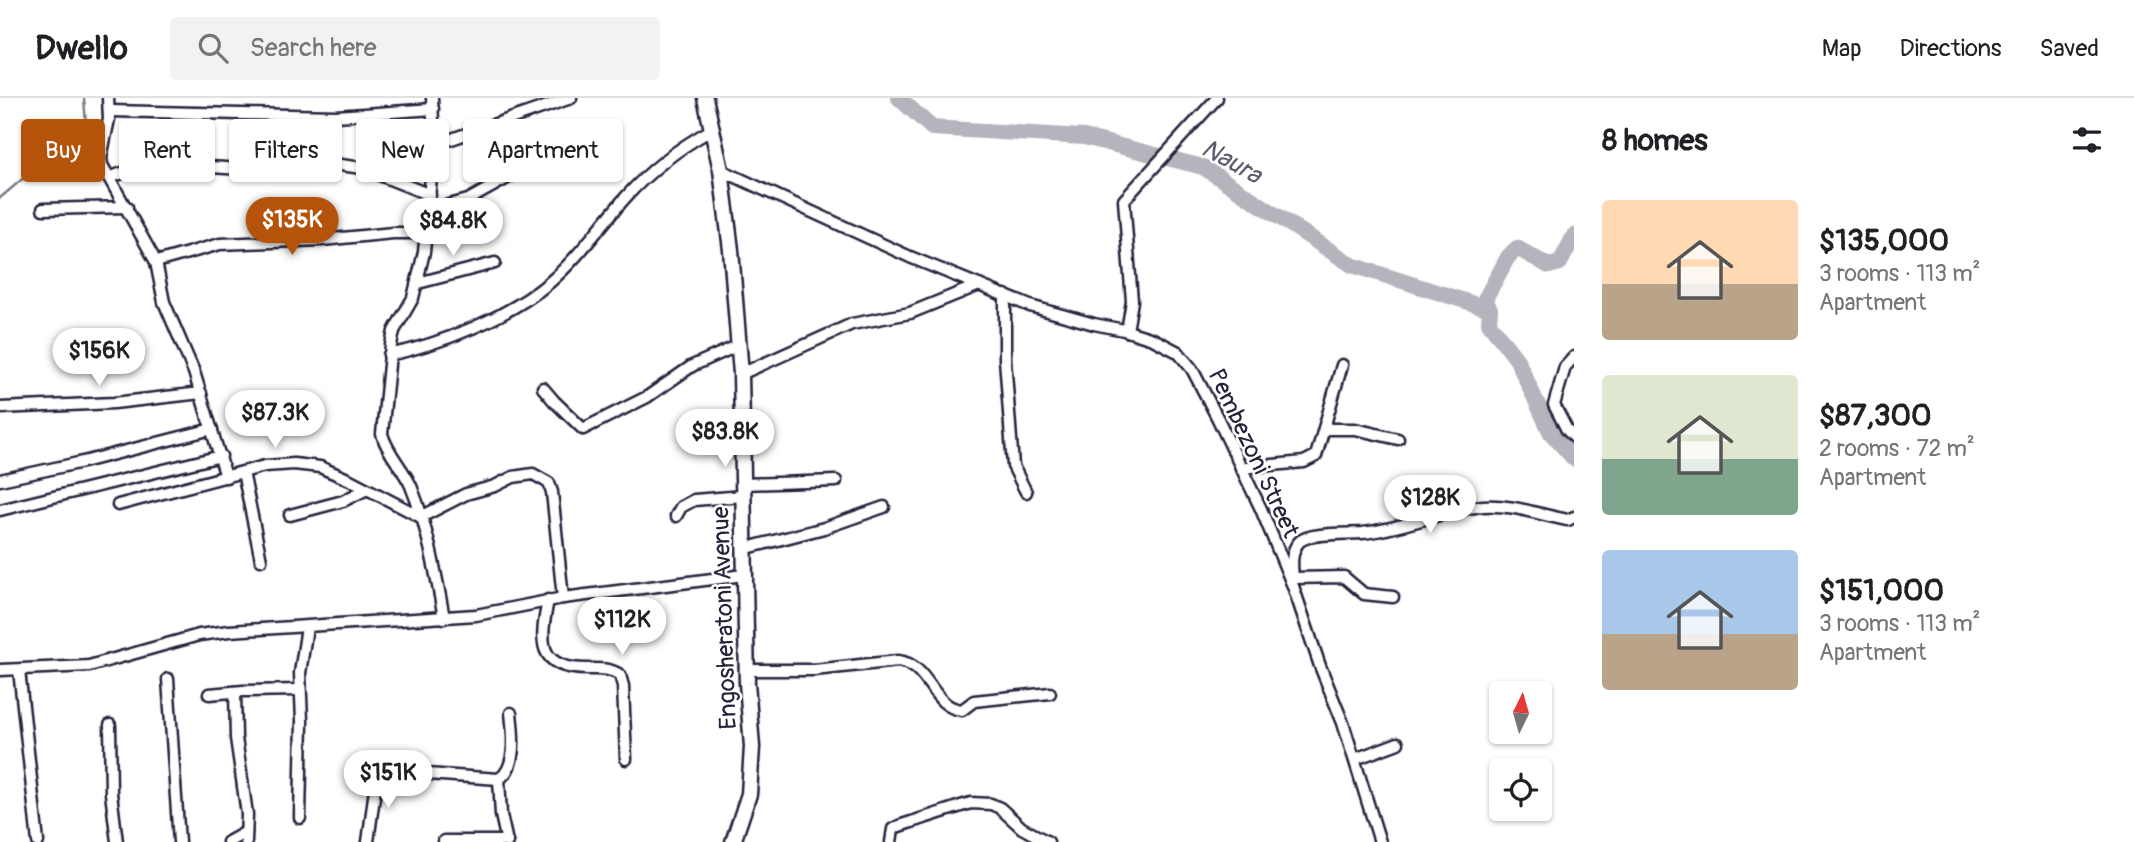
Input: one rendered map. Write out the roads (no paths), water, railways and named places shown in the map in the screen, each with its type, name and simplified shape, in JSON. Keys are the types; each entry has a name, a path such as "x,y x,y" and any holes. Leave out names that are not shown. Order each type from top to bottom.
{"street":[{"path":"108,98 110,111 101,158 109,178 156,262 164,302 194,372 226,477"},
{"path":"449,140 571,98"},
{"name":"Engosheratoni Avenue","path":"705,98 721,170 741,374 746,670 752,747 749,794 733,842"},
{"path":"1127,331 1132,301 1124,200 1217,98"},
{"path":"110,111 336,116 432,103"},
{"path":"389,355 409,351 471,328 494,318 535,293 571,260 643,178 672,155 713,129"},
{"path":"109,178 135,167 151,165 229,169"},
{"path":"342,165 362,168 430,194"},
{"name":"Pembezoni Street","path":"721,170 910,257 1030,306 1127,331 1178,352 1192,369 1293,582 1355,759 1380,842"},
{"path":"431,182 418,283 414,298 394,331 389,355 382,433 384,443 410,484 421,517 444,618"},
{"path":"427,211 468,200 500,182"},
{"path":"43,209 127,207"},
{"path":"156,262 220,244 425,233"},
{"path":"418,283 495,263"},
{"path":"741,374 852,324 910,313 979,285"},
{"path":"1005,295 1008,427 1013,466 1026,492"},
{"path":"543,388 583,429 647,397 692,366 739,345"},
{"path":"1574,357 1565,367 1554,404 1567,430 1574,437"},
{"path":"1241,468 1311,459 1320,448 1342,365"},
{"path":"0,408 114,403 201,393"},
{"path":"0,480 212,429"},
{"path":"1324,429 1355,429 1398,439"},
{"path":"0,510 221,456"},
{"path":"118,505 265,466 294,464 320,467 421,517"},
{"path":"243,472 261,560"},
{"path":"421,517 466,494 495,486 513,477 533,474 543,478 549,483 552,492 563,598"},
{"path":"676,516 681,507 694,500 743,490 836,481"},
{"path":"290,515 343,501 367,489"},
{"path":"1393,597 1364,594 1344,577 1293,582 1292,560 1295,548 1304,538 1315,535 1373,532 1481,506 1519,508 1568,520 1574,517"},
{"path":"743,549 781,541 884,507"},
{"path":"0,670 89,666 199,635 229,631 476,615 548,600 744,575"},
{"path":"548,600 542,644 548,657 559,665 579,669 613,670 620,675 623,686 626,759"},
{"path":"300,818 300,673 307,627"},
{"path":"746,670 814,670 908,662 921,673 946,705 962,710 974,701 1050,693"},
{"path":"19,670 38,842"},
{"path":"169,680 179,842"},
{"path":"209,694 300,690"},
{"path":"228,842 246,837 247,814 236,738 235,692"},
{"path":"398,772 499,779 506,774 509,767 513,744 512,713"},
{"path":"110,725 111,804 117,842"},
{"path":"1355,759 1398,743"},
{"path":"368,842 377,774"},
{"path":"444,841 507,842 501,815 499,779"},
{"path":"891,842 893,828 971,803 991,804 1000,808 1022,828 1048,842"}],"waterway":[{"path":"0,198 39,165 75,150 86,125 84,98"},
{"name":"Naura","path":"899,98 932,128 1084,137 1203,167 1352,265 1490,309"},
{"path":"1574,236 1560,263 1549,266 1517,248 1508,257 1485,299 1490,309 1489,323 1517,360 1551,433 1574,459"}]}
